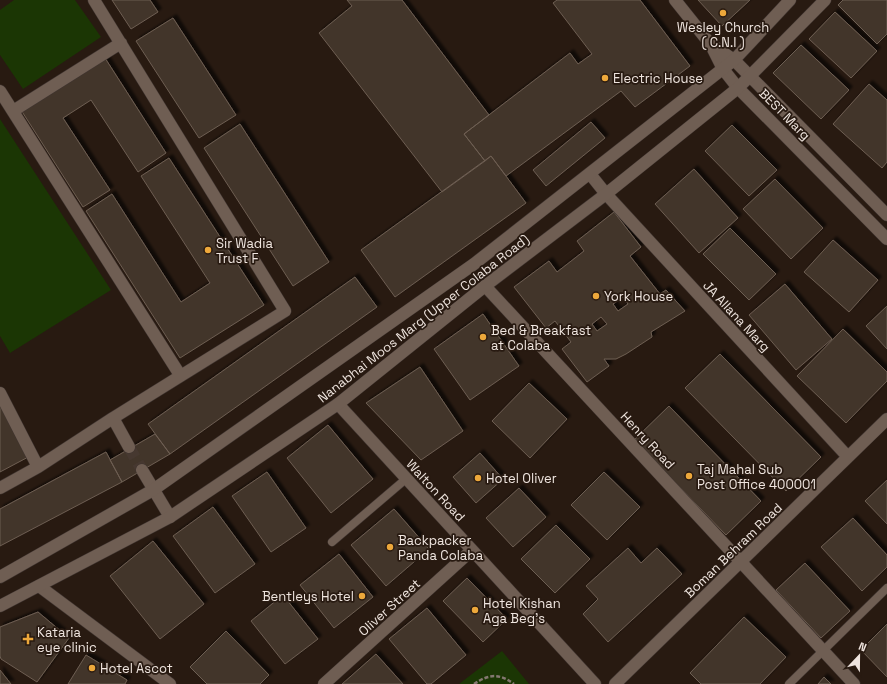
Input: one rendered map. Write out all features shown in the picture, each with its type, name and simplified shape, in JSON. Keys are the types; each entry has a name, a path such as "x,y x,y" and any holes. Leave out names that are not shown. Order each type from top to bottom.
{"street":[{"path":"0,488 38,467 180,375 285,311 94,0"},
{"name":"BEST Marg","path":"674,0 711,45 723,69 738,88 887,239"},
{"name":"Nanabhai Moos Marg (Upper Colaba Road)","path":"0,577 153,490 474,264 734,60 790,0"},
{"name":"Nanabhai Moos Marg (Upper Colaba Road)","path":"0,606 170,517 338,404 486,286 606,194 738,88 826,0"},
{"path":"13,111 121,43"},
{"path":"711,45 734,60 887,215"},
{"path":"0,91 180,375"},
{"name":"JA Allana Marg","path":"590,174 606,194 848,457"},
{"name":"Henry Road","path":"486,286 854,684"},
{"path":"0,394 38,467"},
{"name":"Walton Road","path":"338,404 595,684"},
{"path":"113,418 130,447"},
{"name":"Boman Behram Road","path":"615,684 887,419"},
{"path":"142,470 170,517"},
{"name":"Oliver Street","path":"324,684 472,550"},
{"path":"39,586 170,684"}],"lane":[{"path":"332,542 407,478"},
{"path":"789,684 887,588"}],"path":[{"path":"474,684 484,677 503,677 514,684"}],"green space":[{"path":"14,0 75,0 101,37 23,89 0,55 0,10"},
{"path":"0,119 111,290 10,353 0,336"},
{"path":"502,651 529,684 459,684"}],"building":[{"path":"112,0 150,0 158,12 131,29"},
{"path":"347,0 402,0 489,115 464,134 485,161 442,192 319,33 352,6"},
{"name":"Electric House","path":"557,0 640,0 690,66 635,107 621,91 506,176 491,156 485,161 464,134 570,53 578,64 592,54 553,3"},
{"name":"Wesley Church ( C.N.I )","path":"698,0 750,0 722,26"},
{"path":"843,0 887,0 887,34 877,44 838,5"},
{"path":"835,12 877,51 851,78 809,39"},
{"path":"173,18 236,115 199,138 136,41"},
{"path":"801,45 849,90 821,119 773,73"},
{"path":"105,58 166,153 138,172 91,100 63,118 110,190 83,207 21,110"},
{"path":"869,84 887,100 887,162 882,168 833,124"},
{"path":"591,122 605,138 546,186 533,170"},
{"path":"240,124 329,262 293,286 204,148"},
{"path":"732,125 777,170 749,196 705,151"},
{"path":"491,156 526,203 395,297 361,250"},
{"name":"Sir Wadia Trust F","path":"169,158 264,305 180,358 86,211 112,194 181,302 210,283 141,176"},
{"path":"694,169 738,218 699,253 655,204"},
{"path":"775,179 823,228 791,259 743,209"},
{"name":"York House","path":"614,212 641,247 630,256 660,294 666,290 685,311 651,332 652,337 626,354 616,359 604,359 609,366 587,382 562,349 571,342 555,321 546,328 514,287 549,261 557,272 584,251 577,241","holes":["623,297 628,304 618,311 613,304","601,317 607,324 597,331 592,324"]},
{"path":"730,228 776,274 749,300 703,254"},
{"path":"833,240 878,280 849,312 804,272"},
{"path":"355,277 377,307 170,454 148,424"},
{"path":"785,284 832,339 796,370 749,315"},
{"path":"887,306 887,349 866,326"},
{"path":"483,314 519,366 470,400 434,349"},
{"path":"843,329 887,372 887,381 846,423 797,376"},
{"path":"720,354 821,457 786,491 685,388"},
{"path":"420,367 463,431 421,460 366,403"},
{"path":"529,383 567,419 530,458 492,421"},
{"path":"0,398 32,455 0,472"},
{"path":"669,406 761,501 726,535 634,440"},
{"path":"328,425 373,479 331,513 287,458"},
{"path":"155,434 170,454 122,482 110,460"},
{"path":"106,452 122,482 0,546 0,509"},
{"name":"Hotel Oliver","path":"480,453 503,479 476,503 453,477"},
{"path":"267,472 306,528 271,552 232,496"},
{"path":"604,472 640,507 607,540 571,505"},
{"path":"887,480 887,524 865,501"},
{"path":"519,488 546,517 513,547 486,518"},
{"path":"213,507 255,564 215,593 173,536"},
{"name":"Backpacker Panda Colaba","path":"394,509 429,549 386,586 351,545"},
{"path":"853,518 887,555 887,567 862,591 821,547"},
{"path":"556,525 590,559 555,593 521,559"},
{"path":"153,541 204,604 160,639 110,576"},
{"path":"628,548 641,563 657,548 682,574 608,642 583,614 598,599 586,586"},
{"path":"339,554 373,597 334,628 300,585"},
{"path":"805,563 850,611 821,638 776,590"},
{"name":"Hotel Kishan Aga Beg's","path":"467,578 507,619 483,642 443,601"},
{"path":"283,595 318,639 285,664 251,621"},
{"path":"427,608 466,655 431,684 427,684 389,639"},
{"path":"38,612 69,638 37,682 1,659 0,627"},
{"path":"744,617 786,657 760,684 701,684 690,673"},
{"path":"887,624 887,677 861,650"},
{"path":"226,631 269,675 260,684 207,684 190,667"},
{"path":"376,654 403,684 342,684"},
{"name":"Hotel Ascot","path":"86,655 127,680 125,684 68,684"},
{"path":"0,670 11,684 0,684"},
{"path":"824,677 831,684 818,684"}],"tunnel":[{"path":"129,447 142,470"}],"place":[{"name":"Wesley Church ( C.N.I )","path":"723,13"},
{"name":"Electric House","path":"605,78"},
{"name":"Sir Wadia Trust F","path":"208,250"},
{"name":"York House","path":"596,296"},
{"name":"Bed & Breakfast at Colaba","path":"483,337"},
{"name":"Taj Mahal Sub Post Office 400001","path":"689,476"},
{"name":"Hotel Oliver","path":"478,478"},
{"name":"Backpacker Panda Colaba","path":"390,547"},
{"name":"Bentleys Hotel","path":"362,596"},
{"name":"Hotel Kishan Aga Beg's","path":"475,610"},
{"name":"Kataria eye clinic","path":"28,639"},
{"name":"Hotel Ascot","path":"92,668"}]}
